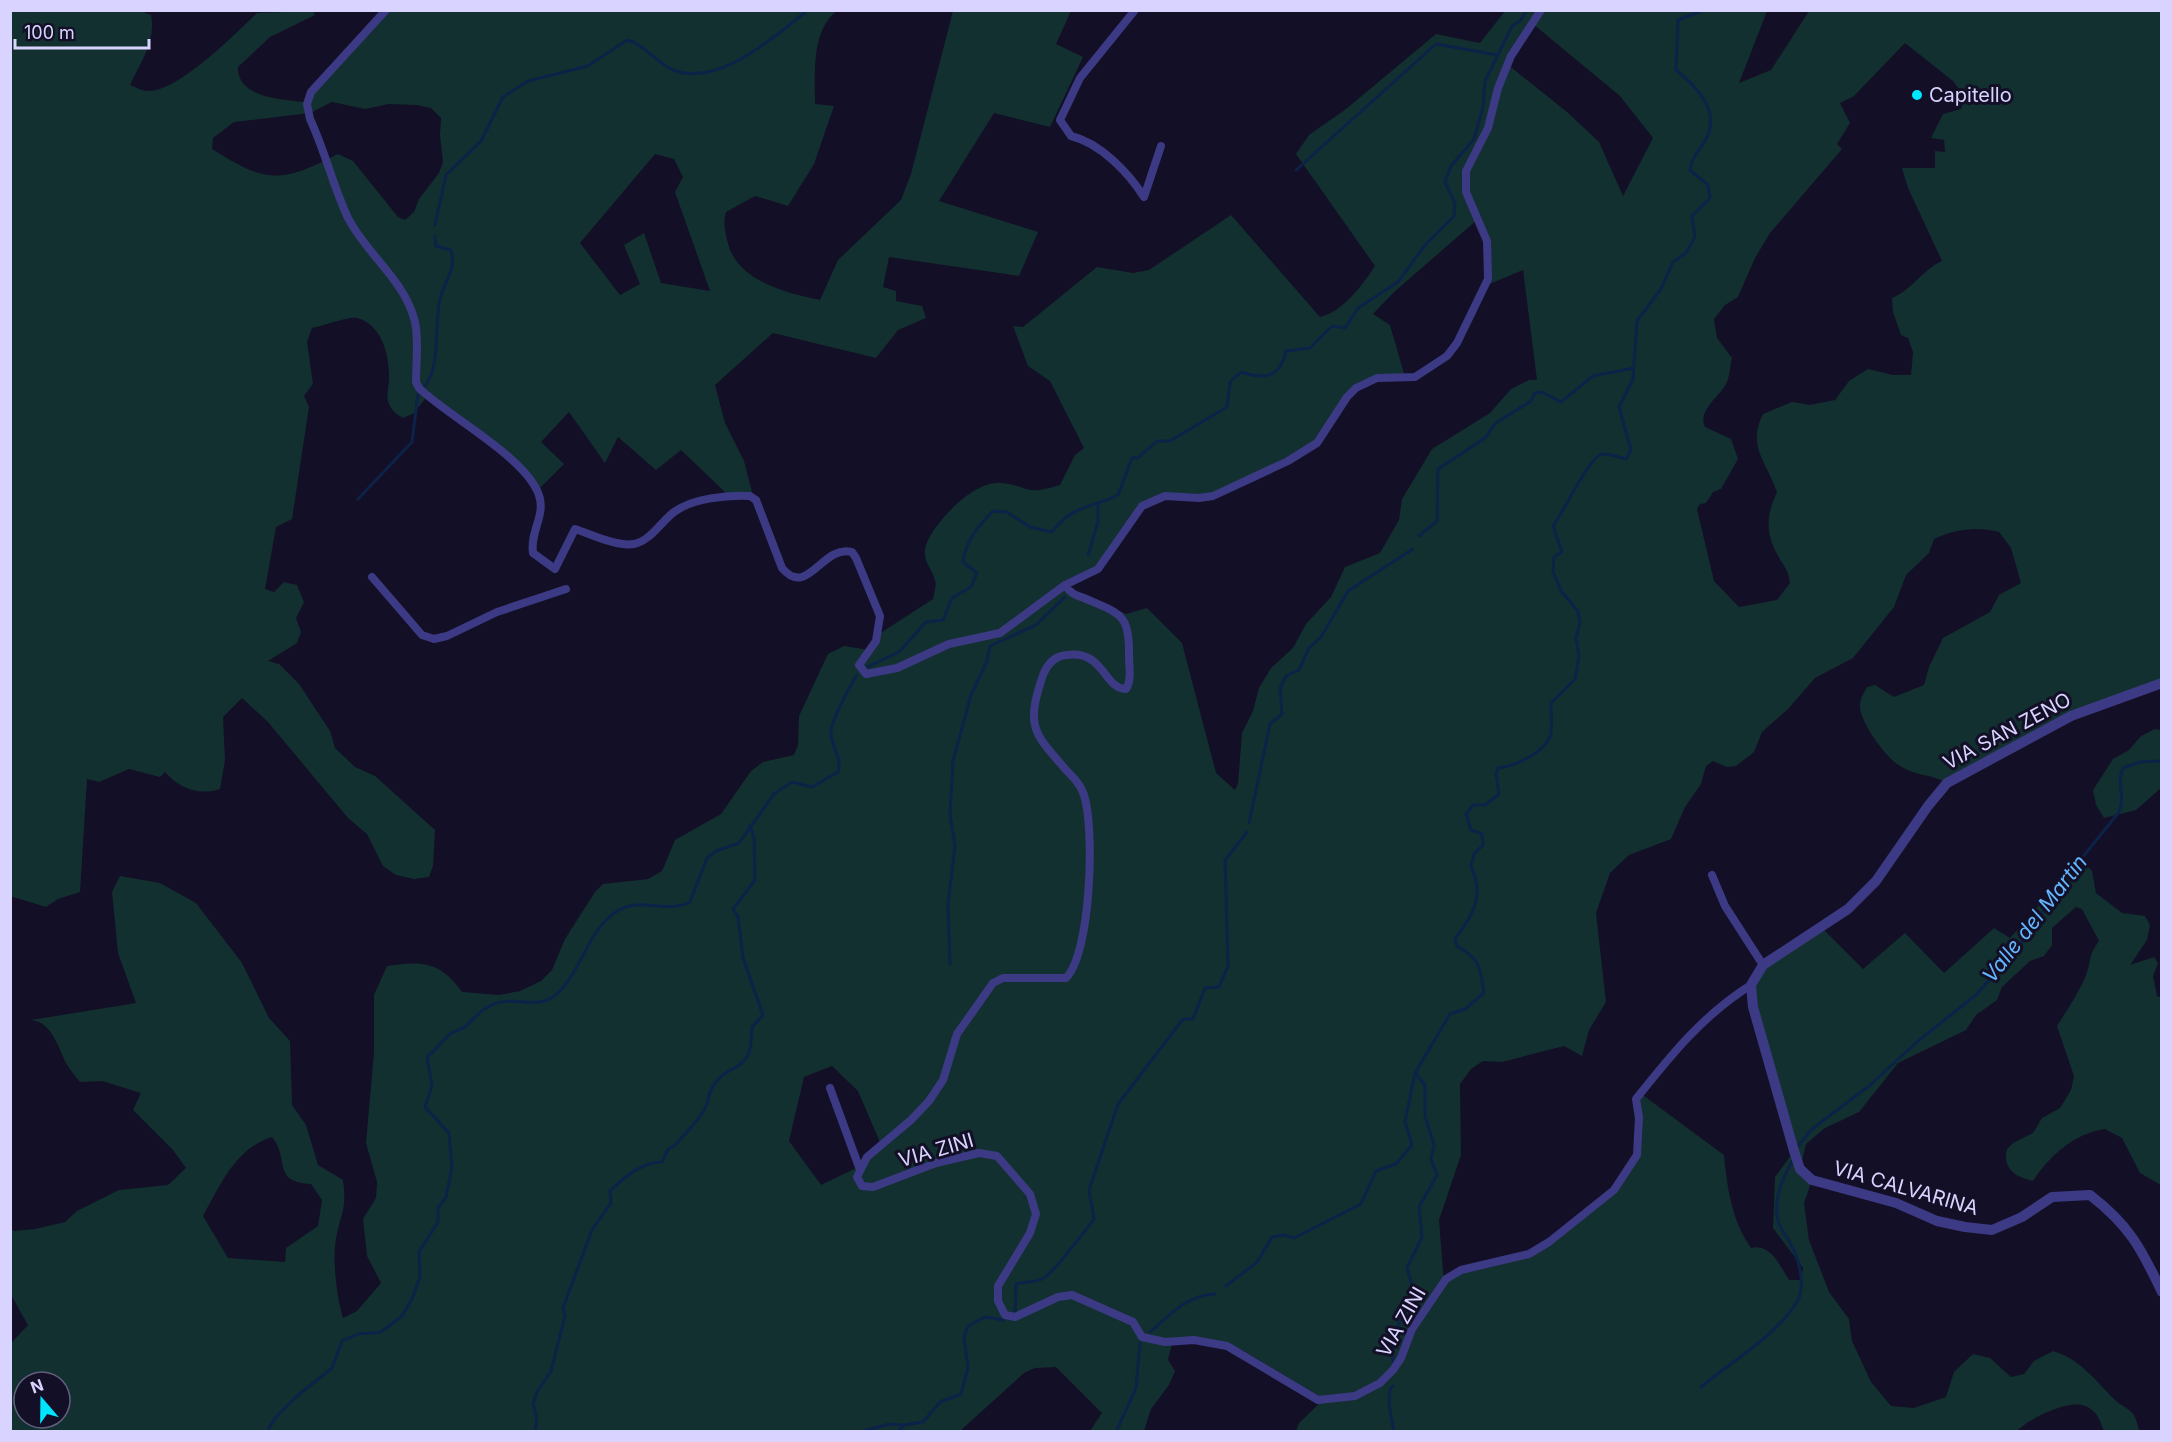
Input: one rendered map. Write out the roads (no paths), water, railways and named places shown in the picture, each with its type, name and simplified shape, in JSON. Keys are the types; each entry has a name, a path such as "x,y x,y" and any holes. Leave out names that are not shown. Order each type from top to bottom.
{"street":[{"path":"386,10 311,92 306,104 310,119 348,218 364,243 401,288 411,309 416,324 416,382 418,388 497,448 529,479 538,492 540,512 531,540 533,553 555,569 575,529 625,544 634,544 643,540 674,512 688,505 750,496 756,500 782,568 788,576 795,579 803,577 836,552 852,552 880,616 876,641 859,665 866,674 897,668 949,644 1000,633 1065,585 1098,569 1142,506 1165,496 1199,498 1213,495 1288,461 1317,443 1347,397 1356,388 1377,378 1415,377 1447,356 1462,332 1488,279 1487,241 1466,192 1466,171 1488,128 1498,88 1511,56 1541,10"},
{"path":"1135,10 1080,78 1060,120 1071,136 1088,140 1135,182 1144,197 1161,146"},
{"path":"372,577 422,635 434,639 447,636 497,612 566,589"},
{"name":"VIA ZINI","path":"1065,585 1070,592 1115,611 1123,617 1130,635 1129,680 1126,689 1114,685 1092,658 1064,655 1047,665 1033,707 1032,717 1035,730 1045,746 1077,783 1085,799 1088,895 1080,950 1073,971 1066,978 1003,978 993,983 957,1034 948,1067 928,1101 860,1167 857,1177 862,1186 873,1187 936,1163 987,1152 997,1156 1030,1194 1036,1214 1030,1233 998,1286 998,1301 1005,1315 1015,1317 1058,1297 1072,1295 1133,1322 1142,1337 1165,1342 1194,1340 1227,1346 1318,1400 1355,1396 1380,1383 1393,1370 1401,1358 1412,1329 1446,1279 1461,1270 1529,1254 1550,1242 1614,1190 1637,1155 1639,1117 1636,1099 1690,1032 1724,1002 1751,985"},
{"name":"VIA SAN ZENO","path":"1763,965 1855,902 1876,881 1928,806 1947,783 2071,716 2162,683"},
{"path":"1712,875 1725,906 1763,965 1751,985"},
{"name":"VIA CALVARINA","path":"1751,985 1753,1007 1794,1151 1800,1169 1812,1180 1896,1203 1937,1221 1992,1230 2022,1217 2052,1197 2090,1195 2117,1216 2144,1254 2162,1292"},
{"path":"830,1088 860,1167"}],"waterway":[{"path":"435,225 446,175 481,141 503,97 528,81 588,66 627,40 639,45 673,70 691,74 709,72 727,66 763,45 808,10"},
{"path":"867,667 899,652 926,622 943,620 952,598 971,587 977,573 963,562 967,547 982,522 993,511 1007,512 1030,527 1052,532 1068,516 1082,508 1118,495 1132,458 1138,458 1157,441 1170,441 1227,407 1230,382 1241,372 1257,376 1270,375 1280,367 1286,351 1310,348 1332,326 1345,328 1358,308 1398,282 1425,245 1454,216 1455,203 1445,182 1451,166 1474,139 1483,107 1485,81 1512,26 1521,20 1527,10"},
{"path":"1393,1362 1396,1334 1414,1291 1407,1268 1422,1237 1419,1207 1437,1175 1431,1159 1434,1145 1425,1116 1425,1085 1415,1073 1450,1014 1465,1009 1484,993 1478,965 1471,956 1457,946 1455,938 1467,922 1475,905 1477,887 1471,867 1474,854 1483,845 1482,834 1471,830 1466,814 1473,805 1485,805 1499,794 1496,774 1498,768 1530,757 1544,746 1551,732 1551,703 1575,679 1579,656 1576,638 1580,623 1578,611 1561,591 1553,571 1554,557 1562,552 1553,526 1591,463 1603,454 1626,459 1631,450 1619,407 1633,379 1637,321 1661,289 1673,262 1686,253 1695,237 1692,216 1710,198 1708,185 1690,170 1710,127 1708,108 1698,91 1676,70 1678,20 1704,10"},
{"path":"1296,170 1436,44 1497,55"},
{"path":"425,386 434,367 439,306 452,263 451,250 436,246 435,236"},
{"path":"1419,536 1437,521 1438,469 1485,438 1496,423 1531,401 1535,393 1542,392 1561,402 1593,376 1634,368"},
{"path":"358,499 412,442 418,394"},
{"path":"1088,555 1098,522 1098,504"},
{"path":"1249,823 1270,724 1282,714 1280,688 1286,676 1299,670 1309,648 1321,637 1348,591 1413,549"},
{"path":"950,964 948,904 955,846 950,815 953,761 971,695 987,661 990,646 1036,625 1065,597"},
{"path":"267,1432 275,1418 297,1396 332,1368 342,1341 358,1334 381,1332 402,1316 412,1299 420,1277 419,1252 438,1222 438,1208 446,1197 452,1167 449,1133 425,1107 432,1086 427,1057 450,1034 466,1026 489,1006 508,1001 539,1002 553,997 571,977 591,940 608,918 628,906 672,906 690,902 707,858 716,851 739,843 774,794 792,782 812,787 838,772 839,763 831,730 857,675"},
{"name":"Valle del Martin","path":"1799,1145 1812,1129 1869,1086 1917,1042 1977,994 2025,939 2061,884 2119,812 2122,801 2120,779 2123,768 2140,762 2162,761"},
{"path":"535,1432 537,1419 533,1404 537,1392 551,1371 565,1316 563,1308 592,1230 611,1203 610,1191 640,1168 662,1162 668,1149 674,1146 701,1115 719,1079 744,1061 751,1043 752,1027 763,1015 743,958 738,917 733,909 755,880 754,838 750,825"},
{"path":"1015,1313 1016,1284 1037,1281 1049,1274 1094,1219 1089,1190 1118,1104 1183,1019 1193,1019 1205,988 1219,987 1228,966 1225,860 1247,832"},
{"path":"1226,1286 1257,1262 1272,1237 1284,1235 1294,1238 1361,1204 1376,1171 1396,1164 1412,1145 1405,1121 1415,1073"},
{"name":"Valle del Martin","path":"1701,1387 1777,1326 1788,1315 1800,1295 1801,1279 1798,1263 1779,1224 1777,1213 1780,1189 1793,1160"},
{"path":"1150,1332 1187,1302 1215,1294"},
{"path":"898,1432 904,1425 923,1422 940,1402 961,1394 968,1368 964,1337 968,1326 985,1317 1004,1320"},
{"path":"1116,1432 1136,1388 1140,1343"},
{"path":"1393,1386 1390,1389 1389,1404 1394,1432"},
{"path":"859,1432 890,1424 903,1425"}],"place":[{"name":"Capitello","path":"1917,95"}]}
